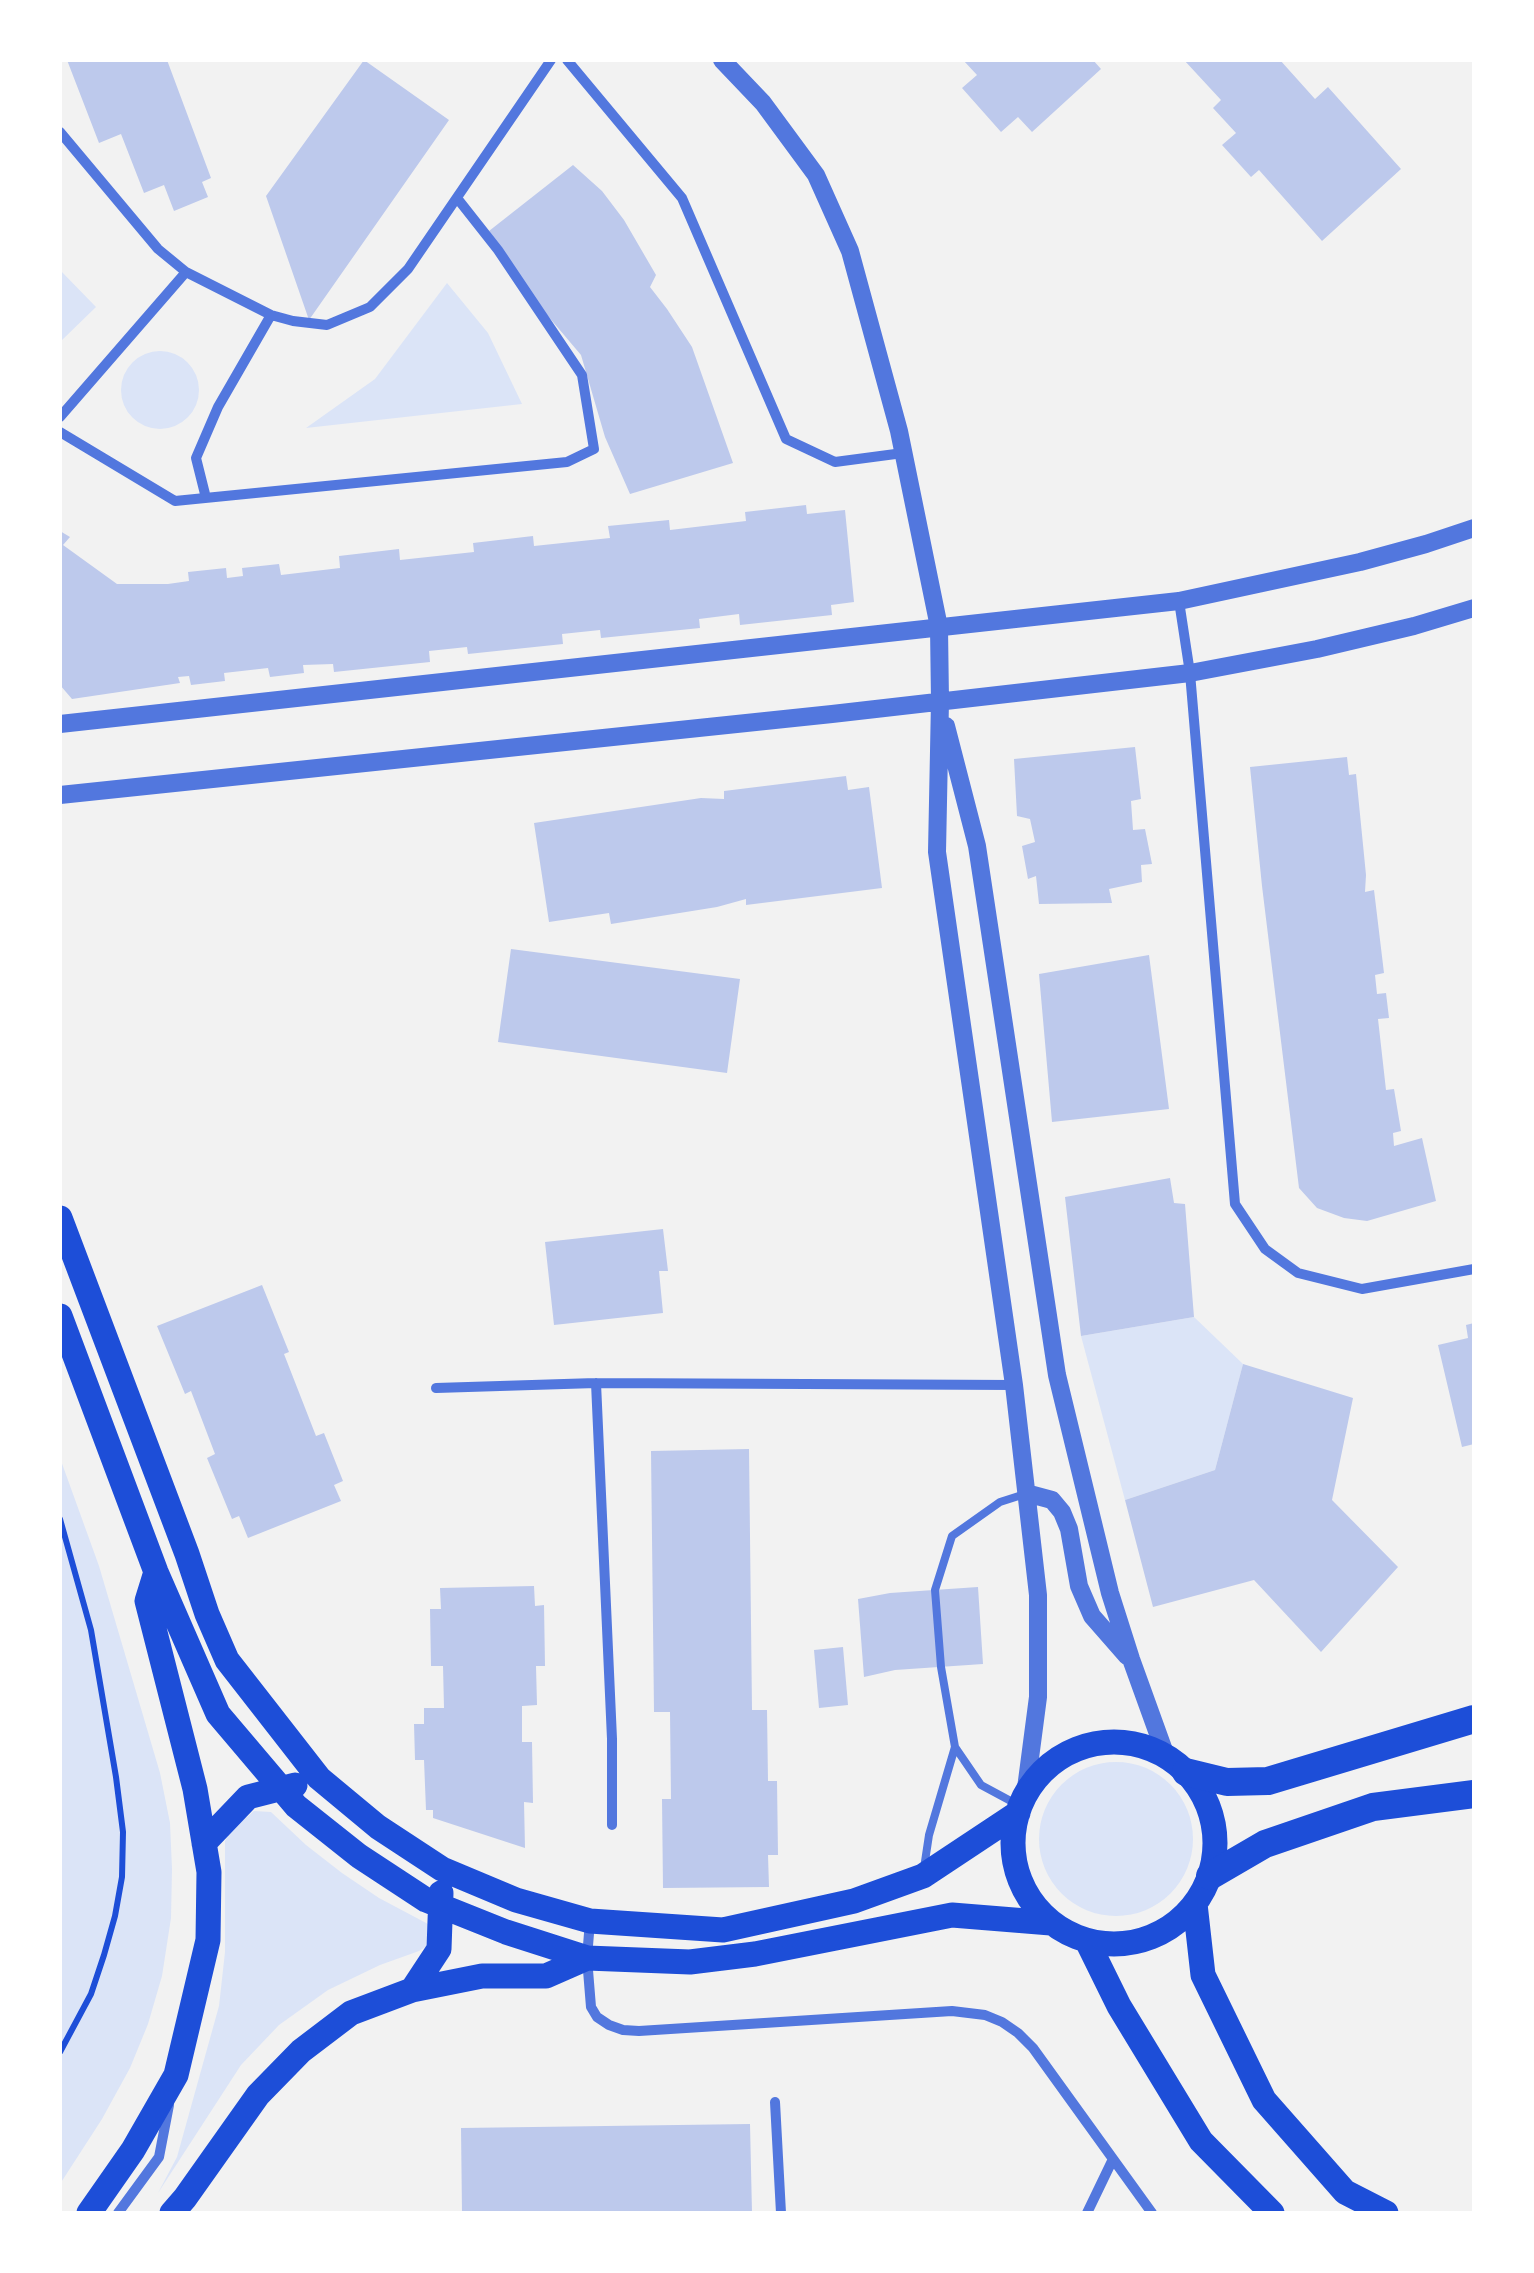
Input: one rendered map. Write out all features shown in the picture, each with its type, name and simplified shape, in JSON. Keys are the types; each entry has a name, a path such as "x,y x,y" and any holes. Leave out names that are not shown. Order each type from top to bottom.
{"highway":[{"path":"1176,1764 1227,1782 1268,1781 1474,1719"},
{"path":"1210,1876 1265,1844 1373,1807 1474,1794"}],"main road":[{"path":"60,1218 227,1660 319,1778 378,1827 442,1869 516,1900 590,1921 722,1930 854,1901 923,1876 1021,1805 1044,1770 1072,1751 1103,1742 1136,1744 1176,1764 1203,1794 1213,1820 1216,1848 1210,1876 1195,1904 1174,1926 1147,1940 1117,1945 1068,1934 1030,1901 1017,1873 1013,1843 1021,1805"},
{"path":"60,1316 156,1572 218,1714 296,1806 358,1856 426,1900 587,1958 690,1962 755,1954 952,1915 1051,1923"},
{"path":"89,2213 133,2150 176,2075 208,1940 209,1872 195,1789 147,1601 156,1572"},
{"path":"204,1843 248,1797 319,1778"},
{"path":"412,1990 440,1949 442,1869"},
{"path":"1195,1904 1203,1975 1264,2100 1345,2192 1386,2213"},
{"path":"1088,1941 1119,2006 1202,2141 1272,2213"},
{"path":"172,2213 258,2095 300,2051 351,2013 412,1990 482,1976 546,1976 587,1958"}],"street":[{"path":"60,132 158,249 186,272 271,315 293,322 328,324 370,307 408,269 551,60"},
{"path":"567,60 682,198 786,439 835,462 904,454"},
{"path":"722,60 762,103 816,175 850,251 904,454 938,627 937,852 1014,1385 1038,1595 1038,1680 1021,1805"},
{"path":"60,432 175,500 566,462 594,449 582,376 498,250 457,198"},
{"path":"60,417 186,272"},
{"path":"206,498 196,458 218,407 271,315"},
{"path":"60,724 1180,600 1360,562 1474,528"},
{"path":"1180,600 1190,673 1235,1204 1265,1249 1298,1273 1362,1289 1474,1269"},
{"path":"60,795 1190,673 1395,631 1474,608"},
{"path":"940,701 977,846 1057,1375 1130,1659 1176,1764"},
{"path":"436,1388 596,1383 1014,1385"},
{"path":"596,1383 612,1739 612,1825"},
{"path":"1026,1493 1052,1500 1062,1512 1079,1586 1092,1616 1130,1659"},
{"path":"590,1921 590,2007 609,2025 623,2030 952,2011 985,2015 1018,2032 1152,2213"},
{"path":"118,2213 159,2157 176,2075"},
{"path":"775,2102 781,2213"},
{"path":"1087,2213 1114,2159"}],"lane":[{"path":"1021,1805 981,1785 955,1747 941,1667 936,1590 952,1536 1000,1502 1026,1493"},
{"path":"923,1876 930,1835 955,1747"}],"path":[{"path":"60,1519 91,1630 123,1832 122,1876 104,1955 91,1994 60,2052"}],"shaded area":[{"path":"60,270 96,307 60,342"},
{"path":"447,283 488,333 522,404 306,428 375,379"},
{"path":"160,351 188,362 199,390 188,418 160,429 132,418 121,390 132,362"},
{"path":"1194,1317 1243,1364 1215,1470 1125,1500 1081,1336"},
{"path":"60,1458 99,1566 160,1773 170,1823 172,1869 171,1918 162,1976 148,2024 102,2119 60,2184"},
{"path":"1116,1762 1146,1768 1171,1784 1187,1809 1193,1839 1187,1869 1171,1894 1146,1910 1116,1916 1086,1910 1061,1894 1045,1869 1039,1839 1045,1809 1061,1784 1086,1768"},
{"path":"254,1811 271,1812 342,1873 428,1924 427,1946 328,1990 279,2025 241,2065 158,2193 177,2157 219,2006 225,1952 225,1841 230,1831"}],"building":[{"path":"67,60 167,60 211,178 202,182 208,197 174,211 164,185 144,193 121,134 99,143"},
{"path":"364,60 449,120 309,320 266,196"},
{"path":"963,60 1093,60 1101,69 1032,132 1018,117 1001,132 962,88 977,75"},
{"path":"1184,60 1280,60 1315,99 1328,87 1401,169 1322,241 1259,170 1251,177 1222,145 1236,133 1213,108 1221,100"},
{"path":"573,165 602,191 624,220 656,275 650,287 692,347 733,463 630,494 605,437 581,355 542,309 489,231"},
{"path":"806,505 807,514 845,510 854,602 831,605 832,615 740,625 739,614 699,619 700,628 601,638 600,630 562,634 563,644 468,654 467,647 429,651 430,662 334,672 333,664 303,665 304,673 270,677 268,668 224,673 225,681 191,685 189,676 178,677 180,683 72,699 60,685 60,531 70,537 63,545 117,584 168,584 189,581 188,572 226,568 227,578 243,576 242,568 279,564 281,575 340,568 339,556 399,549 400,560 474,552 473,543 533,536 534,546 610,538 608,526 669,520 670,530 746,521 745,512"},
{"path":"1135,747 1141,799 1131,801 1133,830 1145,829 1152,864 1141,865 1142,882 1109,889 1112,903 1039,904 1036,876 1028,879 1022,846 1035,842 1030,819 1017,816 1014,759"},
{"path":"1347,757 1349,775 1356,774 1365,892 1374,890 1384,973 1375,975 1377,994 1386,993 1389,1018 1378,1019 1386,1090 1394,1089 1401,1131 1393,1133 1394,1146 1422,1138 1436,1201 1367,1221 1317,1208 1299,1188 1250,767"},
{"path":"846,776 848,790 869,787 882,888 746,905 746,899 611,924 609,913 549,922 534,823 701,798 724,799 724,791"},
{"path":"511,949 740,979 727,1073 498,1042"},
{"path":"1149,955 1169,1109 1052,1122 1039,974"},
{"path":"1170,1178 1174,1203 1185,1204 1194,1317 1081,1336 1065,1197"},
{"path":"663,1229 668,1271 659,1271 663,1313 554,1325 545,1242"},
{"path":"262,1285 316,1436 324,1433 343,1481 334,1485 341,1501 248,1538 239,1516 232,1519 207,1458 215,1454 191,1391 185,1394 157,1326"},
{"path":"1474,1323 1474,1444 1462,1447 1438,1345 1468,1338 1466,1325"},
{"path":"1243,1364 1353,1398 1332,1500 1398,1567 1321,1652 1254,1580 1153,1607 1125,1500 1215,1470"},
{"path":"749,1449 752,1710 767,1710 768,1781 777,1781 778,1855 768,1855 769,1887 663,1888 662,1799 671,1799 670,1712 654,1712 651,1451"},
{"path":"534,1586 535,1606 544,1605 545,1666 536,1666 537,1705 522,1706 522,1742 532,1742 533,1803 524,1802 525,1848 433,1818 433,1810 426,1810 424,1760 415,1760 414,1724 424,1724 424,1708 444,1708 443,1666 431,1666 430,1609 441,1609 440,1588"},
{"path":"978,1587 983,1664 895,1670 864,1677 858,1599"},
{"path":"843,1647 848,1705 819,1708 814,1650"},
{"path":"750,2124 752,2213 462,2213 461,2128"}]}
